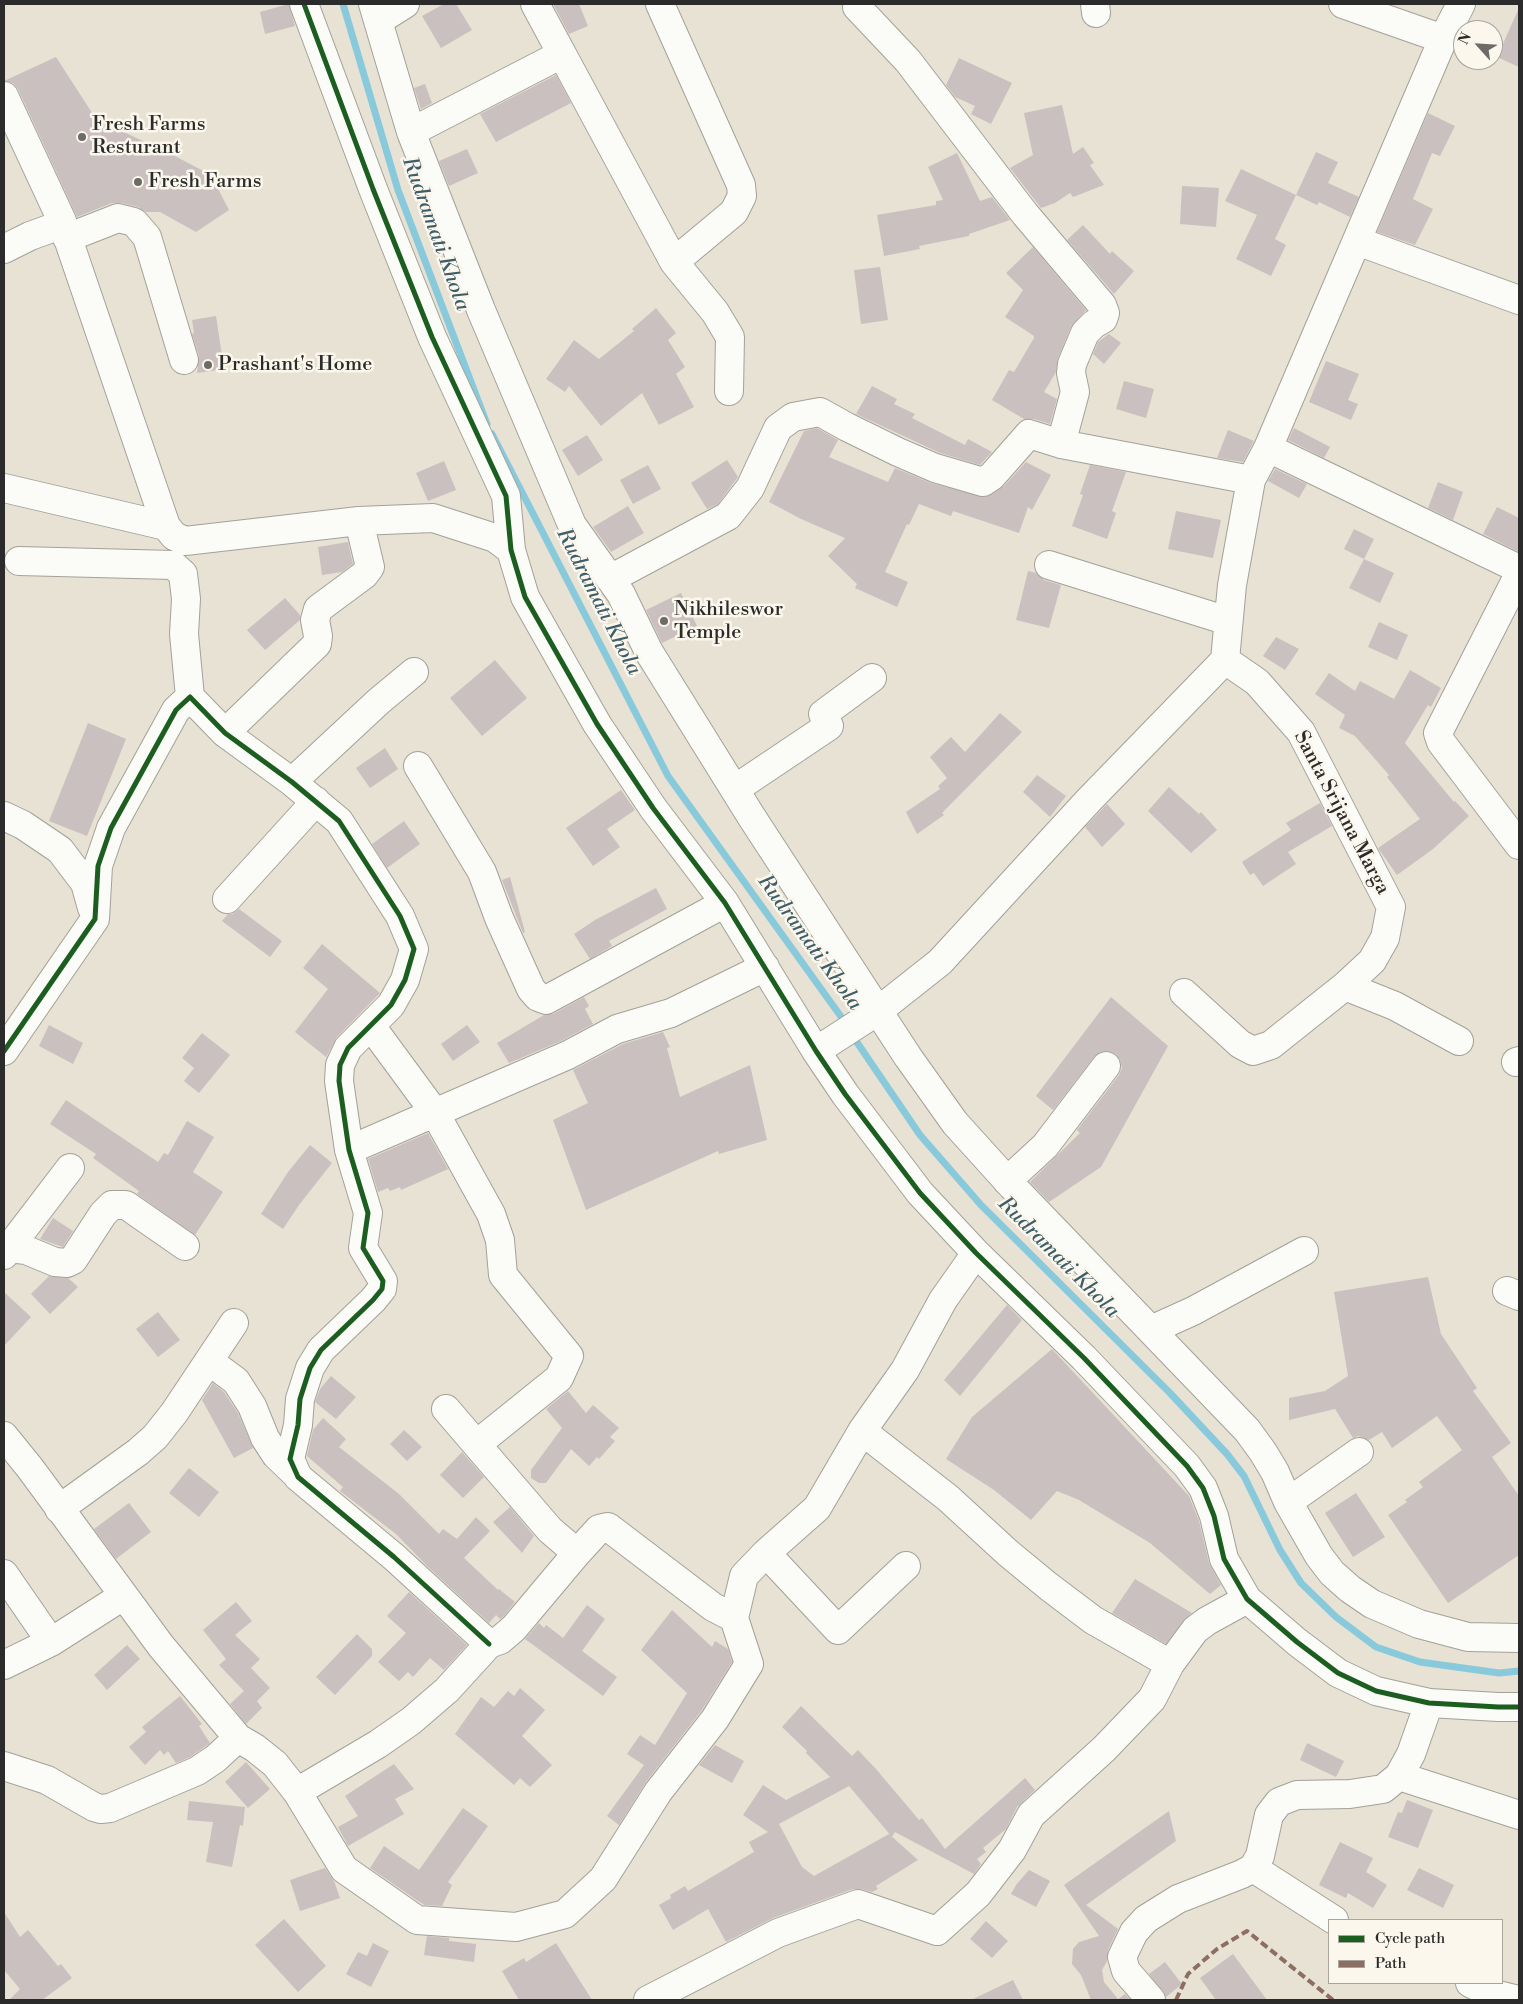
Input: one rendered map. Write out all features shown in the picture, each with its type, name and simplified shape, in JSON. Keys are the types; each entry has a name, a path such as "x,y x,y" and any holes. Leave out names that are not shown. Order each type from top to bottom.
{"street":[{"path":"304,4 373,189 432,337 506,496 511,550 525,597 597,724 653,808 725,903 765,967 824,1046 845,1094 920,1193 976,1253 1084,1358 1187,1466 1203,1488 1214,1516 1224,1559 1247,1599 1297,1642 1338,1673 1376,1692 1429,1703 1498,1708 1519,1707"},
{"path":"405,4 375,12 411,132 481,310 572,525 621,594 649,652 735,790 871,1016 955,1123 1008,1181 1247,1430 1267,1458 1288,1502 1319,1556 1332,1573 1350,1589 1372,1604 1412,1621 1468,1637 1519,1638"},
{"path":"535,4 674,262 714,312 730,337 729,391"},
{"path":"660,4 741,185 742,196 734,212 674,262"},
{"path":"1343,4 1443,39"},
{"path":"824,1046 871,1016 940,962 1089,800 1225,660 1232,585 1251,480 1268,448 1443,39 1461,4"},
{"path":"857,7 908,62 1025,214 1102,305 1105,313 1103,319 1094,324 1085,333 1072,364 1071,373 1074,392 1061,444"},
{"path":"411,132 562,54"},
{"path":"4,96 65,231 166,526 174,536 185,541 359,521 433,518 495,538 511,550"},
{"path":"4,249 30,236 65,231 118,218 134,222 147,237 184,360"},
{"path":"1358,241 1519,300"},
{"path":"610,579 728,516 750,488 778,428 793,417 820,412 847,428 935,468 983,482 992,476 1029,434 1061,444 1251,480"},
{"path":"1268,448 1519,569"},
{"path":"4,488 166,526"},
{"path":"225,733 317,644 318,636 315,620 318,609 364,575 370,567 359,521"},
{"path":"19,561 173,565 183,574 186,599 184,634 190,697 225,733 292,782 339,821 400,916 414,949 405,980 391,1005 348,1048 340,1065 339,1081 349,1150 368,1214 363,1248 383,1281 382,1289 373,1300 321,1350 310,1368 300,1399 298,1425 290,1459 298,1477"},
{"path":"1049,565 1228,621"},
{"path":"1519,574 1438,733 1441,742 1519,845"},
{"name":"Santa Srijana Marga","path":"1184,993 1240,1044 1253,1051 1271,1044 1345,986 1372,961 1385,938 1391,907 1301,732 1257,682 1225,660"},
{"path":"292,782 379,701 414,672"},
{"path":"735,790 829,726 823,714 872,678"},
{"path":"4,1051 95,919 98,866 111,828 176,710 190,697"},
{"path":"418,766 482,872 499,918 538,998 546,1000 725,903"},
{"path":"227,899 316,801"},
{"path":"4,816 23,825 60,850 85,883 95,919"},
{"path":"349,1150 568,1055 617,1030 671,1013 765,967"},
{"path":"1345,986 1395,1006 1460,1041"},
{"path":"371,1026 435,1112 491,1214 500,1240 503,1275 569,1356 559,1378 476,1444"},
{"path":"1008,1181 1045,1146 1106,1066"},
{"path":"6,1252 70,1168"},
{"path":"6,1252 26,1250 55,1262 68,1263 73,1260 103,1214 112,1205 126,1205 185,1246"},
{"path":"1151,1330 1193,1311 1304,1251"},
{"path":"4,1436 161,1646 238,1738 255,1748 275,1764 296,1792 344,1869 416,1920 516,1927 565,1914 602,1879 658,1792 715,1718 749,1664 734,1618 744,1576 766,1553 817,1508 862,1431 905,1370 943,1300 976,1253"},
{"path":"59,1508 138,1452 155,1437 174,1413 234,1323"},
{"path":"209,1361 236,1381 252,1406 265,1438 276,1455 298,1477 394,1557 489,1644"},
{"path":"446,1409 550,1530 577,1553"},
{"path":"862,1431 948,1498 1008,1553 1048,1586 1093,1620 1170,1664"},
{"path":"1288,1502 1359,1452"},
{"path":"296,1792 378,1744 410,1721 446,1690 489,1644 500,1640 514,1628 599,1529 608,1527 713,1608 734,1618"},
{"path":"766,1553 838,1630 906,1566"},
{"path":"4,1574 51,1642"},
{"path":"4,1665 51,1642 123,1596"},
{"path":"648,2000 778,1933 858,1904 937,1931 978,1894 1012,1850 1031,1815 1104,1749 1152,1699 1170,1664 1195,1630 1207,1620 1247,1599"},
{"path":"1151,2000 1126,1970 1122,1957 1134,1932 1146,1919 1178,1899 1253,1868 1260,1856 1269,1815 1279,1802 1297,1795 1350,1794 1383,1789 1399,1776 1411,1754 1429,1703"},
{"path":"4,1766 46,1780 94,1807 101,1809 110,1808 197,1771 215,1759 238,1738"},
{"path":"1399,1776 1519,1814"},
{"path":"1253,1868 1332,1919"},
{"path":"1472,1984 1490,1993 1519,2000"}],"building":[{"path":"289,4 295,26 265,34 260,12"},
{"path":"444,4 456,4 472,30 441,48 422,16"},
{"path":"553,4 579,4 588,26 569,34"},
{"path":"1519,8 1519,67 1503,60 1503,44"},
{"name":"Fresh Farms Resturant","path":"56,57 96,119 211,175 229,210 196,232 160,212 146,212 138,207 122,203 112,203 77,217 18,89 13,83 4,81"},
{"path":"959,58 1012,83 991,124 971,114 975,106 955,97 946,85"},
{"path":"556,75 571,103 496,142 480,114"},
{"path":"425,84 432,103 421,109 414,88"},
{"path":"1062,105 1073,154 1083,147 1094,163 1090,165 1104,185 1073,197 1070,193 1055,203 1041,208 1010,168 1033,155 1024,113"},
{"path":"1428,113 1455,126 1440,156 1432,153 1413,199 1433,209 1415,245 1377,232"},
{"path":"467,149 478,173 449,186 439,161"},
{"path":"1316,152 1338,162 1328,183 1359,197 1350,217 1319,202 1317,205 1296,195"},
{"path":"957,153 980,201 992,197 1010,220 969,234 969,236 919,246 920,249 884,256 877,215 936,205 936,201 943,200 928,167"},
{"path":"1241,169 1296,195 1275,239 1286,245 1271,276 1236,259 1257,215 1225,201"},
{"path":"1182,186 1219,188 1216,227 1180,224"},
{"path":"1083,225 1110,254 1112,251 1134,271 1114,294 1067,240"},
{"path":"1033,247 1086,310 1071,327 1058,358 1056,372 1044,392 1057,399 1050,424 1034,419 1024,419 992,400 1009,370 1014,372 1034,338 1034,336 1005,317 1023,290 1006,273"},
{"path":"880,267 888,320 861,324 854,270"},
{"path":"656,308 676,333 668,340 685,367 676,374 694,407 659,425 642,393 601,426 569,386 565,392 546,379 574,340 599,359 634,331 632,329"},
{"path":"216,316 224,369 197,373 199,356 192,334 194,333 192,320"},
{"path":"1109,334 1121,343 1104,364 1093,354 1098,342"},
{"path":"1326,361 1359,374 1348,400 1358,404 1351,420 1309,402"},
{"path":"1124,381 1154,389 1146,418 1116,409"},
{"path":"872,386 897,399 894,404 915,414 912,418 965,445 968,439 992,452 980,465 940,453 856,414"},
{"path":"817,428 838,440 829,457 888,482 895,468 931,483 985,497 1004,486 1026,462 1051,475 1032,510 1028,507 1019,533 953,511 951,516 919,504 909,525 907,524 885,572 908,582 897,607 855,588 857,584 828,556 845,538 801,519 769,502 804,431"},
{"path":"1294,428 1330,447 1324,458 1288,440"},
{"path":"1228,430 1254,441 1243,462 1217,458"},
{"path":"587,435 603,460 578,476 562,450"},
{"path":"727,460 738,477 718,504 707,509 691,483"},
{"path":"444,461 456,490 428,501 416,473"},
{"path":"648,465 661,489 633,504 620,480"},
{"path":"1090,465 1126,472 1112,511 1116,513 1107,539 1072,526 1083,495 1080,494"},
{"path":"1275,469 1307,484 1299,498 1268,481"},
{"path":"1438,482 1463,492 1453,520 1428,508"},
{"path":"628,506 644,533 611,552 593,527"},
{"path":"1497,507 1519,518 1519,552 1483,534"},
{"path":"1176,511 1221,520 1213,558 1168,549"},
{"path":"1354,529 1374,539 1364,559 1344,549"},
{"path":"348,542 353,564 342,572 322,575 318,547"},
{"path":"1364,559 1394,573 1380,603 1349,588"},
{"path":"1028,571 1036,573 1044,580 1061,585 1049,628 1016,620"},
{"path":"681,593 697,626 662,643 646,610"},
{"path":"285,598 300,615 300,620 265,650 247,630"},
{"path":"1379,622 1408,635 1397,660 1368,647"},
{"path":"1276,637 1299,649 1285,670 1263,656"},
{"path":"495,660 527,698 482,736 450,698"},
{"path":"1410,670 1441,688 1431,707 1428,705 1405,743 1454,802 1469,816 1433,849 1397,875 1378,848 1420,819 1387,777 1389,775 1355,736 1339,728 1345,715 1315,694 1329,673 1355,691 1360,681 1394,699"},
{"path":"1000,713 1022,732 942,813 944,815 917,834 906,812 940,789 938,786 947,778 930,757 951,737 965,752"},
{"path":"88,723 126,739 87,836 49,821"},
{"path":"385,748 398,769 370,788 356,768"},
{"path":"1037,775 1066,796 1050,817 1023,792"},
{"path":"1169,787 1199,814 1201,812 1217,830 1191,853 1148,811"},
{"path":"621,790 635,810 607,829 620,847 593,866 566,828"},
{"path":"1320,803 1332,826 1288,852 1296,864 1263,886 1254,873 1250,875 1242,862 1291,830 1286,823"},
{"path":"1107,804 1125,824 1102,847 1085,827"},
{"path":"404,821 420,844 387,868 372,844"},
{"path":"510,877 525,932 523,933 502,880"},
{"path":"656,888 667,909 609,941 612,946 590,959 574,934 595,920"},
{"path":"239,909 282,941 270,957 222,921 228,914 232,914"},
{"path":"322,944 380,993 337,1037 326,1057 295,1032 328,989 303,968"},
{"path":"584,997 589,1006 585,1009 593,1024 561,1041 509,1063 497,1043 544,1015 553,1014"},
{"path":"1111,997 1168,1046 1101,1167 1049,1202 1030,1182 1080,1133 1077,1130 1119,1075 1122,1068 1120,1060 1116,1054 1108,1051 1100,1052 1094,1057 1053,1110 1036,1096"},
{"path":"49,1025 83,1043 73,1064 39,1046"},
{"path":"467,1025 480,1042 453,1061 441,1044"},
{"path":"663,1032 670,1047 667,1048 680,1097 750,1065 767,1140 719,1154 718,1151 586,1210 553,1120 588,1103 573,1070 623,1044"},
{"path":"202,1033 230,1055 199,1093 184,1081 194,1068 182,1058"},
{"path":"66,1100 158,1162 164,1153 168,1155 187,1121 214,1137 193,1172 223,1192 195,1235 137,1194 139,1191 93,1158 96,1154 50,1124"},
{"path":"428,1133 448,1169 401,1190 400,1187 390,1191 388,1188 378,1192 368,1159"},
{"path":"310,1145 332,1163 283,1229 261,1214 288,1172"},
{"path":"53,1218 73,1231 63,1247 40,1239"},
{"path":"49,1276 68,1278 78,1287 50,1314 31,1294"},
{"path":"1428,1277 1441,1334 1477,1388 1473,1391 1511,1443 1492,1457 1519,1496 1519,1555 1448,1603 1388,1515 1407,1502 1405,1500 1423,1487 1419,1482 1462,1450 1437,1416 1392,1448 1382,1432 1369,1440 1358,1436 1353,1438 1335,1409 1289,1420 1289,1398 1325,1391 1348,1376 1334,1292"},
{"path":"4,1292 31,1317 4,1346"},
{"path":"1007,1305 1022,1320 960,1396 944,1380"},
{"path":"158,1312 180,1340 158,1357 136,1329"},
{"path":"1052,1349 1189,1496 1199,1521 1209,1563 1221,1585 1210,1594 1150,1543 1079,1500 1057,1491 1031,1520 994,1490 946,1459 972,1417"},
{"path":"331,1376 356,1397 336,1419 315,1402 320,1389"},
{"path":"213,1383 224,1392 238,1413 253,1448 234,1458 202,1400"},
{"path":"568,1391 586,1413 593,1405 619,1428 610,1437 615,1441 599,1459 597,1457 589,1466 571,1449 546,1483 539,1483 531,1478 531,1470 562,1428 546,1409"},
{"path":"323,1418 346,1439 339,1447 399,1494 439,1534 443,1529 457,1539 476,1517 490,1531 464,1558 498,1590 515,1602 503,1617 500,1619 496,1615 489,1623 427,1566 396,1534 340,1491 343,1487 307,1456 313,1430"},
{"path":"404,1430 422,1447 407,1461 390,1444"},
{"path":"462,1452 484,1477 463,1498 440,1475"},
{"path":"189,1468 219,1492 199,1517 169,1493"},
{"path":"1356,1493 1385,1537 1353,1557 1325,1513"},
{"path":"129,1503 151,1532 116,1559 94,1529"},
{"path":"510,1507 534,1536 522,1553 493,1522"},
{"path":"1135,1579 1192,1613 1183,1621 1166,1644 1112,1613"},
{"path":"409,1592 467,1645 444,1670 430,1658 413,1677 408,1672 399,1681 378,1662 406,1633 387,1616"},
{"path":"236,1602 252,1621 235,1635 260,1659 251,1668 270,1688 257,1701 262,1708 246,1724 230,1704 244,1691 219,1665 226,1659 203,1630"},
{"path":"587,1605 605,1619 582,1651 617,1677 603,1696 525,1639 539,1623 544,1628 546,1625 563,1638"},
{"path":"672,1610 712,1647 715,1641 728,1649 732,1662 702,1710 646,1782 619,1825 607,1816 644,1765 627,1754 640,1735 655,1745 687,1693 641,1650"},
{"path":"357,1634 372,1649 372,1656 335,1695 316,1677"},
{"path":"127,1645 140,1659 107,1690 94,1675"},
{"path":"520,1688 545,1710 522,1736 552,1765 530,1787 520,1778 514,1785 455,1734 481,1697 494,1707 508,1691 514,1696"},
{"path":"180,1696 202,1724 199,1726 210,1743 190,1757 176,1763 168,1751 164,1755 160,1750 145,1765 129,1747 146,1732 142,1727"},
{"path":"801,1706 852,1756 858,1750 919,1820 922,1818 945,1849 1025,1778 1035,1790 1017,1807 1006,1829 983,1848 986,1852 977,1859 981,1864 974,1874 895,1832 892,1837 918,1860 876,1886 878,1889 872,1892 853,1889 773,1918 726,1942 708,1909 673,1930 659,1905 671,1898 670,1895 685,1886 688,1891 754,1852 749,1842 768,1832 743,1815 763,1785 786,1800 830,1777 782,1727","holes":["849,1786 891,1836 889,1834 814,1876 802,1867 779,1824"]},
{"path":"1307,1743 1344,1761 1336,1777 1300,1760"},
{"path":"715,1745 744,1761 732,1783 699,1765"},
{"path":"246,1762 270,1789 248,1808 225,1782"},
{"path":"394,1764 414,1789 395,1799 404,1814 348,1846 338,1827 358,1816 345,1796"},
{"path":"1407,1800 1433,1810 1418,1848 1388,1837 1398,1812 1402,1813"},
{"path":"189,1801 245,1807 243,1826 240,1825 232,1867 206,1862 213,1822 187,1820"},
{"path":"463,1808 488,1826 448,1882 452,1885 442,1906 425,1905 370,1868 384,1846 419,1870"},
{"path":"1169,1811 1176,1841 1086,1905 1118,1929 1108,1950 1107,1961 1102,1970 1104,1982 1118,1999 1125,1994 1131,2000 1091,2000 1081,1975 1072,1964 1073,1949 1079,1942 1099,1936 1064,1885"},
{"path":"1340,1842 1373,1858 1366,1872 1387,1885 1373,1908 1348,1893 1346,1898 1319,1885"},
{"path":"325,1868 334,1881 340,1898 300,1911 290,1880"},
{"path":"1419,1868 1454,1885 1443,1908 1407,1890"},
{"path":"1029,1870 1050,1881 1036,1907 1011,1894"},
{"path":"4,1912 20,1937 28,1930 58,1966 61,1964 72,1978 42,2000 9,2000 20,1989 4,1970"},
{"path":"284,1919 326,1966 298,1992 255,1945"},
{"path":"986,1921 1008,1941 992,1958 970,1939"},
{"path":"427,1936 449,1938 449,1941 476,1944 474,1962 424,1955"},
{"path":"373,1943 389,1951 371,1987 346,1974 358,1952 367,1956"},
{"path":"556,1943 592,2000 519,2000 502,1971 524,1958 526,1962"},
{"path":"1233,1954 1267,2000 1216,2000 1200,1978"},
{"path":"1165,1962 1182,1984 1166,1997 1149,1974"},
{"path":"1013,1980 1023,2000 971,2000"}],"waterway":[{"name":"Rudramati Khola","path":"343,4 398,190 487,424"},
{"name":"Rudramati Khola","path":"492,434 668,776 847,1025"},
{"name":"Rudramati Khola","path":"852,1035 920,1135 981,1205 1170,1393 1227,1454 1244,1476 1280,1550 1301,1583 1336,1617 1376,1647 1420,1662 1499,1673 1519,1671"}],"marked path":[{"path":"1176,2000 1188,1974 1217,1949 1247,1931 1333,2000"}],"cycle path":[{"path":"304,4 373,189 432,337 506,496 511,550 525,597 597,724 653,808 725,903 816,1051 845,1094 920,1193 976,1253 1084,1358 1187,1466 1203,1488 1214,1516 1224,1559 1247,1599 1297,1642 1338,1673 1376,1691 1429,1703 1519,1707"},
{"path":"4,1051 95,919 98,866 111,828 176,710 190,697 225,733 292,782 339,821 400,916 414,949 405,980 391,1005 348,1048 340,1065 339,1081 349,1150 368,1213 363,1248 383,1281 382,1289 321,1350 310,1368 300,1399 298,1425 290,1459 298,1477 394,1557 489,1644"}],"place":[{"name":"Fresh Farms Resturant","path":"82,137"},
{"name":"Fresh Farms","path":"138,182"},
{"name":"Prashant's Home","path":"208,365"},
{"name":"Nikhileswor Temple","path":"664,621"}]}
